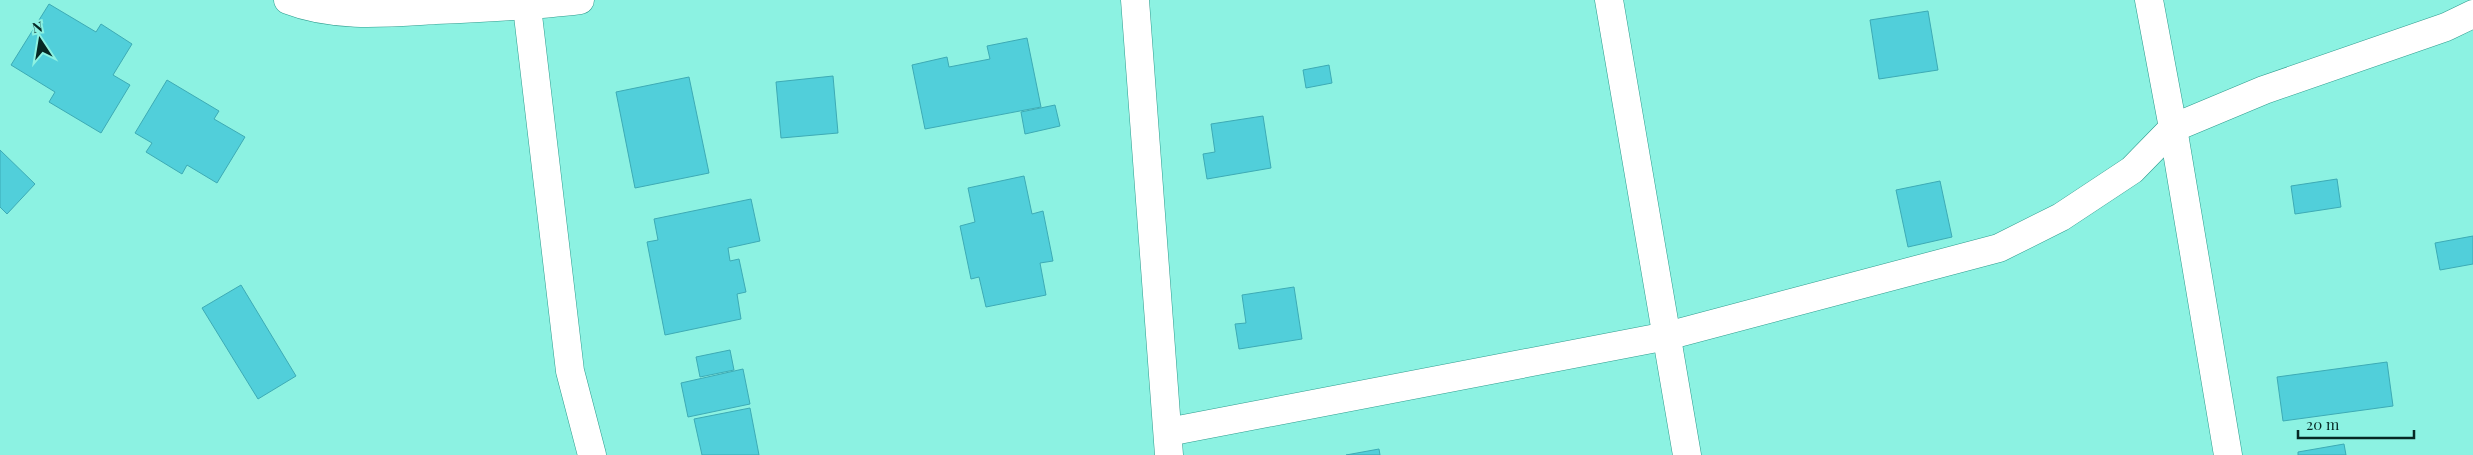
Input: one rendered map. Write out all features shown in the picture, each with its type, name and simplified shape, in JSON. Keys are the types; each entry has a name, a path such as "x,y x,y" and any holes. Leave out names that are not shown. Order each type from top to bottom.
{"street":[{"path":"301,3 372,13 527,6 580,0"},
{"path":"1135,0 1168,444 1666,336 1999,248 2062,217 2132,170 2173,128 2264,90 2446,27 2473,14"},
{"path":"1609,0 1687,455"},
{"path":"2149,0 2173,128 2228,455"},
{"path":"527,6 570,370 592,455"}],"building":[{"path":"49,4 96,32 101,24 132,44 113,75 130,85 101,133 49,102 55,92 11,65"},
{"path":"1928,11 1938,70 1879,79 1870,20"},
{"path":"1027,38 1041,107 925,129 912,65 947,57 949,67 990,59 987,46"},
{"path":"1329,65 1332,83 1306,88 1303,70"},
{"path":"833,76 838,133 781,138 776,82"},
{"path":"689,77 709,173 635,188 616,92"},
{"path":"167,80 219,111 214,119 245,137 217,183 187,165 182,174 146,152 152,143 135,133"},
{"path":"1055,105 1060,126 1025,134 1021,112"},
{"path":"1263,116 1271,168 1207,179 1203,154 1215,152 1211,124"},
{"path":"0,150 35,184 7,214 0,207"},
{"path":"1024,176 1032,214 1043,211 1053,261 1040,263 1046,295 986,307 979,277 971,279 960,226 975,222 968,188"},
{"path":"2337,179 2341,207 2295,214 2291,186"},
{"path":"1940,181 1952,237 1908,247 1896,190"},
{"path":"751,199 760,241 728,248 730,261 739,259 746,292 737,294 741,319 665,335 647,242 658,240 654,219"},
{"path":"2473,236 2473,264 2440,270 2435,243"},
{"path":"241,285 296,376 258,399 202,308"},
{"path":"1294,287 1302,339 1239,349 1235,324 1246,323 1242,295"},
{"path":"730,350 734,370 700,377 696,357"},
{"path":"2387,362 2393,406 2283,421 2277,377"},
{"path":"743,369 750,404 688,417 681,383"},
{"path":"750,408 759,455 702,455 694,419"},
{"path":"2344,444 2346,455 2298,455 2298,452"},
{"path":"1379,449 1380,455 1346,455"}]}
